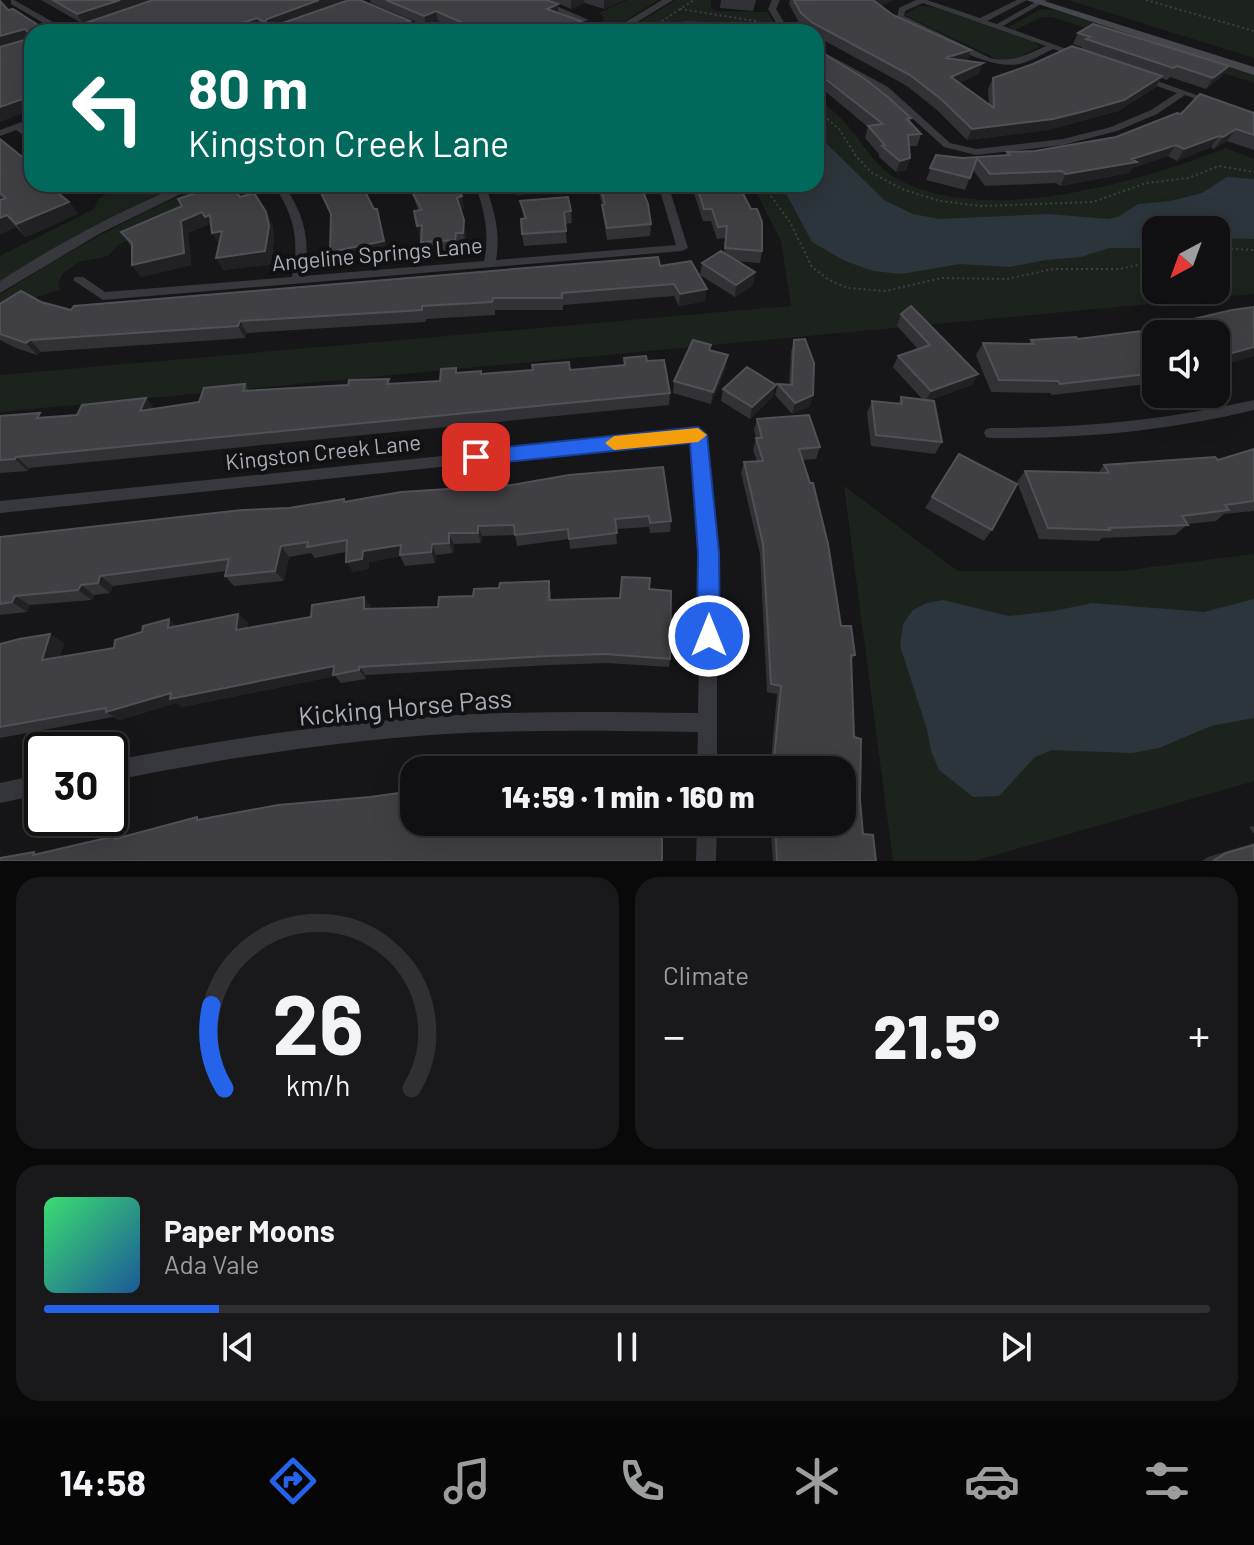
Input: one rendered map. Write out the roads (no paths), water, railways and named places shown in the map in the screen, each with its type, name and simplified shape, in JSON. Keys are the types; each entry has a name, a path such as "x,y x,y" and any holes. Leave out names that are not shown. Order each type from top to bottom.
{"main road":[{"path":"1061,0 1254,61"},
{"path":"1039,1 1254,71"}],"street":[{"path":"536,0 585,20"},
{"path":"628,24 668,0"},
{"path":"776,0 772,9 781,24"},
{"path":"1052,46 1019,62 988,60 900,17 899,13 922,0 1096,61"},
{"path":"980,21 1023,0"},
{"path":"0,5 18,1 52,24"},
{"path":"997,27 1039,1"},
{"path":"382,13 408,24"},
{"path":"824,55 885,89 947,145 976,152 1063,142 1135,121 1184,92"},
{"path":"1125,72 1226,107"},
{"path":"0,133 24,124"},
{"path":"17,127 24,132"},
{"path":"0,288 99,230 175,192"},
{"path":"284,192 296,207 302,235 302,259 297,280"},
{"path":"483,192 494,247 489,264"},
{"name":"Angeline Springs Lane","path":"79,280 103,296 682,248 665,192"},
{"path":"991,433 1115,432 1167,425 1254,405"},
{"name":"Kingston Creek Lane","path":"0,507 698,435 709,553 708,723"},
{"name":"Kicking Horse Pass","path":"128,768 203,753 391,729 547,720 708,723"},
{"path":"707,756 708,723"},
{"path":"0,793 24,788"},
{"path":"706,861 707,836"}]}
